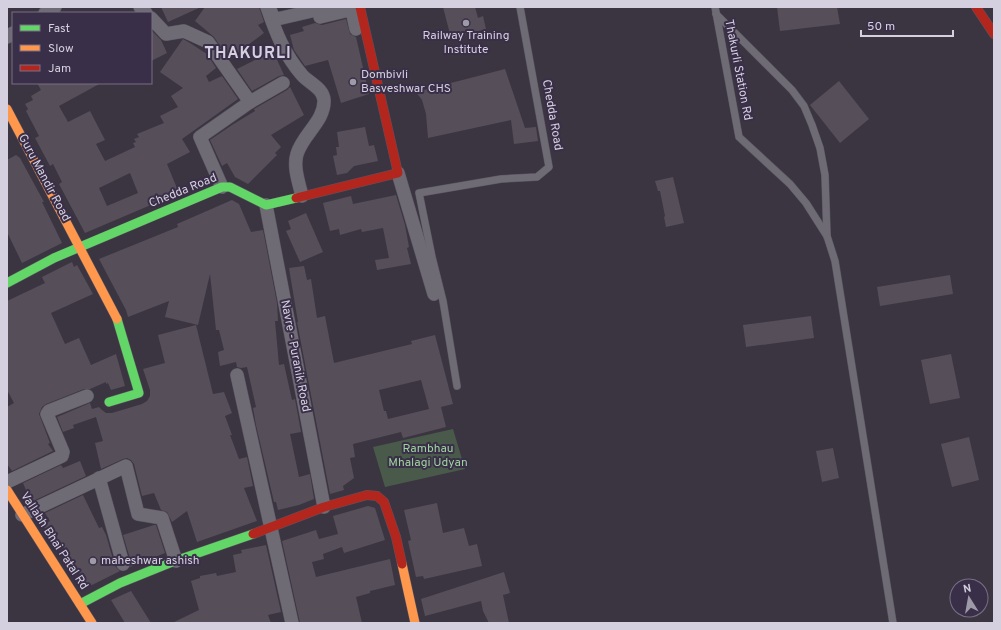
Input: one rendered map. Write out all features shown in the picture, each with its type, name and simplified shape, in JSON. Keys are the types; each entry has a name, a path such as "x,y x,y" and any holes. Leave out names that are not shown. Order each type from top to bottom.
{"street":[{"path":"268,7 274,18 304,10 329,7"},
{"path":"268,7 278,38 287,56 302,76 319,89 324,98 323,111 302,140 297,155 296,169 302,196"},
{"path":"360,7 360,43"},
{"path":"976,7 994,34"},
{"path":"320,17 344,9 349,10 360,26 398,173 434,294"},
{"path":"152,19 166,34 184,31 208,42 250,102"},
{"path":"222,186 200,137 250,102 283,82"},
{"name":"Guru Mandir Road","path":"7,109 116,315 139,393 109,402"},
{"path":"266,205 398,173"},
{"name":"Chedda Road","path":"7,283 54,258 222,186 230,187 266,205"},
{"name":"Navre - Puranik Road","path":"266,205 324,507"},
{"path":"237,375 292,623"},
{"path":"7,482 62,456 62,449 47,414 49,411 87,396"},
{"path":"22,514 126,466 138,514 162,518 176,560"},
{"path":"99,478 123,564"},
{"name":"Vallabh Bhai Patal Rd","path":"7,490 92,623"},
{"path":"80,604 120,583 176,560 270,528 324,507 367,495 378,496 384,502 396,537 415,623"}],"lane":[{"name":"Chedda Road","path":"457,386 443,301 432,257 420,193 502,179 537,177 549,167 520,7"},
{"name":"Thakurli Station Rd","path":"715,10 739,137 790,184 806,203 827,236"},
{"path":"715,10 792,90 804,106 820,148 825,175 827,236 835,261 893,623"}],"green space":[{"name":"Rambhau Mhalagi Udyan","path":"453,429 465,469 385,487 373,447"}],"building":[{"path":"161,7 201,7 168,22"},
{"path":"205,7 259,7 264,22 258,25 264,33 229,59 214,37 195,21"},
{"name":"Railway Training Institute","path":"443,7 475,7 478,18 483,16 486,29 451,38"},
{"path":"777,7 837,7 840,24 780,31"},
{"path":"346,19 350,34 356,37 369,94 341,103 328,60 305,66 294,50 290,35 304,31 302,27 315,23 322,25"},
{"path":"152,31 161,40 167,53 152,60"},
{"path":"183,39 207,54 216,68 206,76 209,82 222,76 238,99 182,139 190,152 167,164 179,193 85,233 59,184 62,182 53,164 50,166 35,138 39,136 26,111 28,109 25,104 33,100 31,96 41,90 38,84 99,84 59,106 68,122 90,111 105,140 96,144 105,161 135,147 133,143 136,142 134,139 139,137 137,134 164,123 160,116 178,107 171,96 183,88 160,72","holes":["130,173 138,193 107,206 99,188"]},
{"path":"273,51 284,75 279,76 252,91 237,69"},
{"path":"505,69 525,128 536,127 538,141 514,144 511,120 428,138 426,114 422,100 416,92"},
{"path":"839,81 869,119 840,143 810,105"},
{"path":"290,87 304,115 271,135 281,147 275,153 277,155 248,184 235,177 227,163 222,166 210,140 255,111 254,109"},
{"path":"365,127 369,146 374,145 378,161 354,166 347,173 337,175 333,156 337,155 336,147 339,147 337,132"},
{"path":"16,155 20,158 44,202 42,202 62,243 22,263 7,232 7,160"},
{"path":"673,177 684,223 666,227 660,191 658,191 655,181"},
{"path":"396,195 405,225 409,247 407,248 411,264 377,270 375,260 389,258 383,228 362,232 361,229 340,235 339,229 330,231 323,203 351,196 353,204"},
{"path":"232,200 239,204 251,232 263,230 277,303 278,321 275,321 279,365 284,364 292,400 295,399 301,432 290,434 299,477 310,474 314,499 299,505 278,510 276,502 274,502 256,425 253,408 256,407 247,367 237,367 236,362 220,366 218,352 224,350 219,330 216,330 210,274 198,325 165,317 169,301 128,317 126,310 99,259 178,227 177,224"},
{"path":"306,213 323,252 300,262 286,231 291,229 288,221"},
{"path":"72,262 74,267 77,265 93,294 51,313 65,344 79,338 91,365 116,354 125,386 111,390 106,382 90,389 84,389 42,407 39,414 50,443 48,444 53,451 12,471 7,464 7,407 14,403 7,390 7,301 45,283 42,277"},
{"path":"304,266 307,280 311,279 317,318 325,316 334,363 412,344 411,341 435,335 453,404 441,407 446,427 403,438 401,432 353,444 355,457 350,458 354,478 343,486 344,490 330,494 297,322 289,268","holes":["421,380 429,409 388,419 386,411 384,411 379,390"]},
{"path":"950,275 953,294 880,306 877,287"},
{"path":"811,316 814,338 746,347 743,325"},
{"path":"196,325 213,394 224,392 232,413 225,416 232,435 230,435 239,459 247,457 253,486 244,488 257,521 197,542 187,511 172,522 167,512 161,510 154,493 142,496 134,464 131,460 127,458 123,459 101,469 95,443 103,441 96,417 73,425 74,428 63,432 57,417 90,403 92,409 99,407 106,413 112,413 142,404 147,401 150,396 150,390 143,369 165,363 158,335"},
{"path":"951,354 960,398 930,404 921,360"},
{"path":"969,437 979,480 952,487 941,444"},
{"path":"833,448 839,478 822,482 816,451"},
{"path":"80,461 86,476 31,502 23,483 61,465 63,468"},
{"path":"83,495 99,528 102,527 106,535 115,566 120,571 88,587 62,545 57,548 43,525 50,521 45,513"},
{"path":"437,503 443,533 464,528 469,546 477,544 482,566 424,579 423,576 416,577 408,541 411,540 404,510"},
{"path":"368,506 375,508 385,540 344,553 342,547 323,554 324,559 312,562 316,577 390,559 395,585 370,591 370,593 356,597 362,623 300,623 282,541 316,530 319,539 338,534 333,516"},
{"path":"156,525 165,553 130,567 131,562 123,535"},
{"path":"266,545 281,612 268,615 271,623 172,623 199,610 191,581 200,578 200,576 216,573 217,576 236,572 233,555 242,553 241,550"},
{"path":"504,572 510,593 503,595 509,623 489,623 483,611 481,601 425,616 421,599"},
{"path":"131,591 151,623 125,623 111,600"}],"traffic: fast":[{"path":"7,283 54,258 222,187 230,187 266,205 296,198"},
{"path":"109,402 139,393 117,319"},
{"path":"80,604 120,583 172,562 253,534"}],"traffic: slow":[{"path":"7,109 117,319"},
{"path":"7,490 92,623"},
{"path":"402,564 415,623"}],"traffic: jam":[{"path":"296,198 398,173 360,7"},
{"path":"976,7 994,34"},
{"path":"253,534 324,507 367,495 377,496 384,502 396,537 402,564"}],"place":[{"name":"Railway Training Institute","path":"466,23"},
{"name":"Dombivli Basveshwar CHS","path":"353,82"},
{"name":"maheshwar ashish","path":"93,561"}],"district":[{"name":"THAKURLI","path":"248,54"}]}
